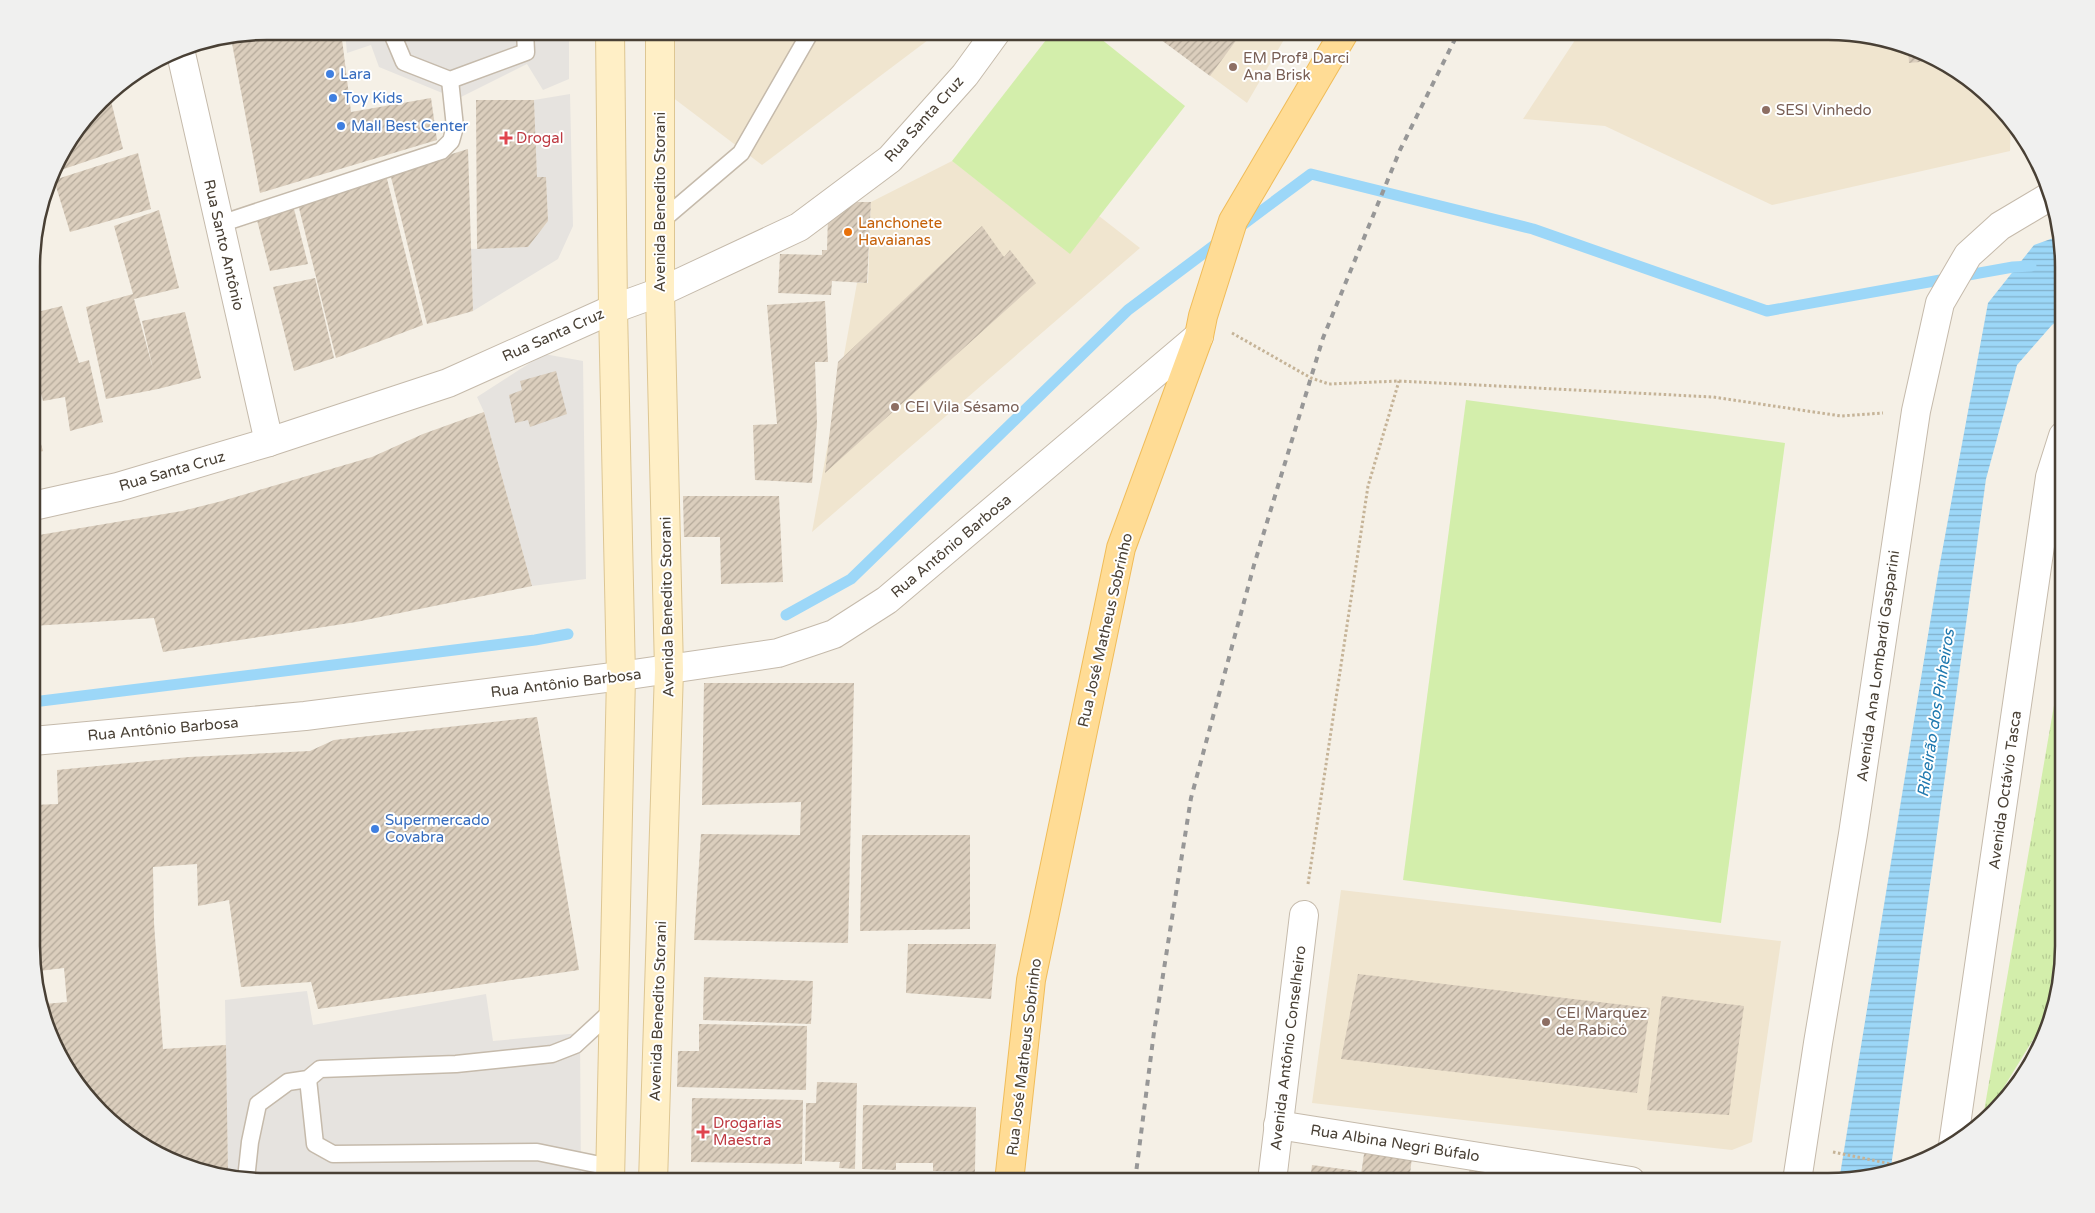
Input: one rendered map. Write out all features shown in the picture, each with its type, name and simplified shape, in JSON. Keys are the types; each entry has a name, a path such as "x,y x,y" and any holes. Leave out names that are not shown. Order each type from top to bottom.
{"main road":[{"path":"610,40 613,309 621,676 610,1173"},
{"name":"Avenida Benedito Storani","path":"652,1173 669,670 660,292 660,40"},
{"name":"Rua José Matheus Sobrinho","path":"1010,1173 1031,980 1120,548 1201,326 1233,221 1341,40"}],"street":[{"name":"Rua Santa Cruz","path":"40,504 118,487 269,442 448,383 613,309 660,292 799,227 890,159 965,75 990,40"},
{"name":"Rua Santo Antônio","path":"182,56 269,442"},
{"name":"Avenida Ana Lombardi Gasparini","path":"1798,1173 1853,834 1916,411 1940,303 1968,255 2000,226 2045,199"},
{"name":"Rua Antônio Barbosa","path":"40,740 305,716 669,670 778,653 834,634 887,600 1201,326"},
{"name":"Avenida Octávio Tasca","path":"1955,1135 2050,477 2055,461"},
{"name":"Avenida Antônio Conselheiro","path":"1273,1173 1304,914"},
{"name":"Rua Albina Negri Búfalo","path":"1278,1124 1581,1173"}],"lane":[{"path":"395,40 404,62 450,80 526,52 525,40"},
{"path":"660,222 741,153 806,40"},
{"path":"220,224 441,151 451,141 455,127 450,80"},
{"path":"247,1172 250,1142 258,1104 288,1082 308,1078 320,1069 456,1064 552,1054 575,1045 614,1009"},
{"path":"308,1078 315,1144 333,1154 537,1152 607,1173"}],"path":[{"path":"1201,326 1311,378 1329,384 1399,381 1713,397 1841,416 1916,411"},
{"path":"1304,914 1368,486 1399,381"},
{"path":"1835,1152 1891,1164"}],"shaded area":[{"path":"346,40 569,40 569,79 543,90 527,64 457,99 379,67 371,45 347,53"},
{"path":"673,40 928,40 762,165 672,97"},
{"name":"EM Profª Darci Ana Brisk","path":"1162,40 1284,40 1247,103"},
{"name":"SESI Vinhedo","path":"1575,40 1843,40 1873,44 1901,52 1942,70 1978,96 1999,117 2011,132 2010,151 1772,205 1605,126 1523,119"},
{"path":"570,94 573,226 558,259 473,311 471,249 528,247 548,221 546,177 537,177 534,100"},
{"name":"CEI Vila Sésamo","path":"952,161 1070,253 1099,216 1140,248 812,532 857,283 868,283 871,202"},
{"path":"544,354 583,361 586,579 532,586 484,412 477,397"},
{"name":"CEI Marquez de Rabicó","path":"1341,890 1781,941 1752,1142 1732,1150 1312,1103"},
{"path":"307,991 313,1025 486,994 493,1041 580,1033 581,1173 252,1173 228,1170 225,1000"}],"green space":[{"path":"1046,40 1102,40 1185,106 1070,254 952,161"},
{"path":"1466,400 1785,443 1721,923 1403,880"},
{"path":"2055,699 2055,961 2051,991 2039,1029 1998,1098 1984,1112"}],"water":[{"name":"Ribeirão dos Pinheiros","path":"2053,238 2055,252 2055,323 2017,365 1986,479 1891,1164 1873,1169 1840,1173 1938,574 1988,303 2034,245"}],"building":[{"name":"Mall Best Center","path":"252,40 342,40 351,112 431,98 437,140 260,193 232,43"},
{"path":"1161,40 1236,40 1210,76"},
{"path":"1908,55 1925,61 1909,63"},
{"name":"Drogal","path":"476,100 534,100 537,177 546,177 548,221 528,247 477,249"},
{"path":"111,101 123,149 61,170 78,141 96,117"},
{"path":"468,149 473,311 427,324 390,173"},
{"path":"138,153 151,209 70,232 55,185 57,179"},
{"path":"386,175 423,325 336,358 298,204"},
{"name":"Lanchonete Havaianas","path":"853,202 871,202 867,283 832,281 831,295 778,293 780,254 822,255 822,250 827,250 828,215"},
{"path":"293,205 308,264 270,271 257,220"},
{"path":"159,210 179,288 134,299 153,369 142,321 185,312 201,378 106,399 86,307 133,294 114,226"},
{"path":"982,226 1004,257 1010,250 1036,283 825,473 838,362"},
{"path":"315,278 334,358 294,371 273,287"},
{"path":"825,301 828,362 815,362 817,423 812,483 755,480 753,425 777,424 767,305"},
{"path":"62,306 79,363 89,360 103,422 70,431 65,397 43,401 40,390 40,311"},
{"path":"556,371 567,414 530,427 528,420 515,423 509,395 522,390 520,381"},
{"path":"484,412 532,586 356,622 163,652 154,618 40,626 40,535 182,511 222,501 372,457 423,434"},
{"path":"40,441 43,451 40,452"},
{"path":"683,496 779,496 783,582 721,584 720,537 684,537"},
{"path":"704,683 854,683 848,943 694,940 701,834 800,835 801,802 702,805"},
{"name":"Supermercado Covabra","path":"537,717 579,970 318,1009 311,982 241,987 229,900 198,906 197,864 153,867 154,923 163,1049 226,1045 228,1170 194,1161 153,1143 117,1117 96,1096 78,1072 63,1047 48,1004 67,1002 64,968 41,971 40,961 40,805 58,804 57,770 189,757 310,751 334,740"},
{"path":"862,835 970,835 970,929 860,931"},
{"path":"908,944 996,944 991,999 906,993"},
{"path":"1358,974 1650,1008 1637,1093 1341,1059"},
{"path":"704,977 813,981 811,1024 703,1020"},
{"path":"1662,996 1744,1006 1729,1115 1647,1110"},
{"path":"699,1024 807,1026 806,1090 677,1087 678,1051 699,1051"},
{"path":"817,1082 857,1083 855,1169 839,1168 840,1162 805,1161 806,1103 816,1103"},
{"path":"692,1098 803,1100 802,1164 691,1162"},
{"path":"863,1105 976,1107 975,1172 933,1171 933,1163 896,1163 896,1170 862,1169"},
{"path":"1364,1154 1412,1158 1410,1173 1361,1173"},
{"path":"1312,1165 1357,1171 1357,1173 1311,1173"},
{"path":"1470,1168 1508,1173 1469,1173"}],"waterway":[{"path":"1237,229 1311,174 1533,229 1767,311 2013,267 2031,266"},
{"path":"786,615 851,579 1128,310 1220,241"},
{"path":"40,701 535,640 568,634"}],"railway":[{"path":"1136,1173 1154,1032 1191,798 1254,565 1323,338 1400,150 1455,40"}],"place":[{"name":"EM Profª Darci Ana Brisk","path":"1233,67"},
{"name":"Lara","path":"330,74"},
{"name":"Toy Kids","path":"333,98"},
{"name":"SESI Vinhedo","path":"1766,110"},
{"name":"Mall Best Center","path":"341,126"},
{"name":"Drogal","path":"506,138"},
{"name":"Lanchonete Havaianas","path":"848,232"},
{"name":"CEI Vila Sésamo","path":"895,407"},
{"name":"Supermercado Covabra","path":"375,829"},
{"name":"CEI Marquez de Rabicó","path":"1546,1022"},
{"name":"Drogarias Maestra","path":"703,1132"}]}
